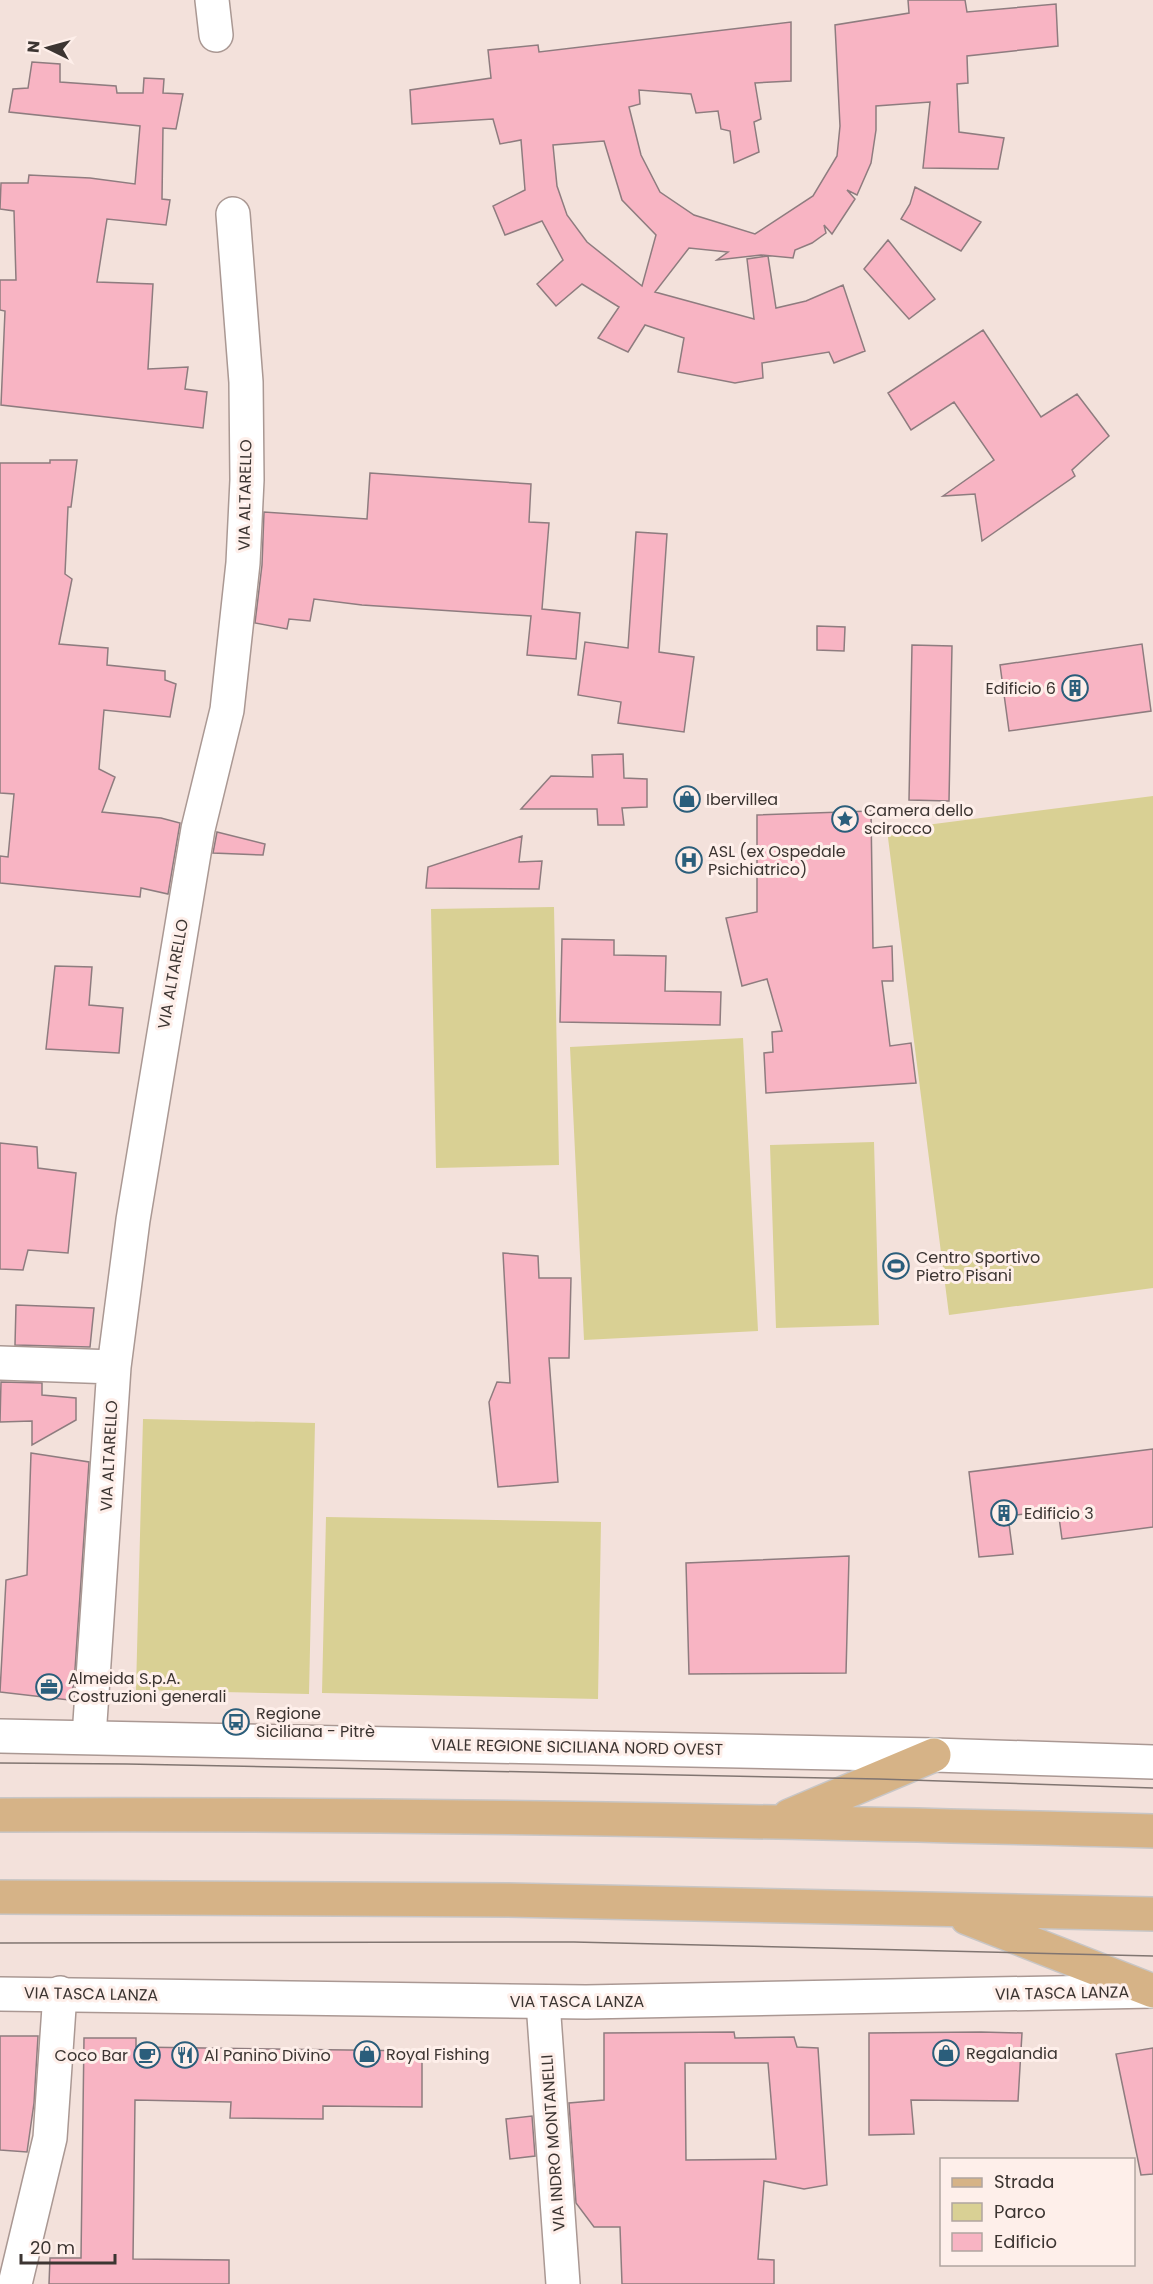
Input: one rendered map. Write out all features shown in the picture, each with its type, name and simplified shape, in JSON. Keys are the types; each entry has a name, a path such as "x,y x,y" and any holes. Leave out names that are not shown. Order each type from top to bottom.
{"main road":[{"path":"778,1821 934,1755"},
{"path":"0,1815 243,1814 778,1821 1153,1831"},
{"path":"0,1897 506,1900 1153,1914"},
{"path":"946,1910 1153,1991"}],"street":[{"path":"212,0 216,35"},
{"name":"VIA ALTARELLO","path":"90,1737 114,1367 133,1220 198,829 227,710 243,563 247,480 246,382 233,214"},
{"path":"0,1363 114,1367"},
{"name":"VIALE REGIONE SICILIANA NORD OVEST","path":"0,1736 934,1755 1153,1762"},
{"name":"VIA TASCA LANZA","path":"0,1994 60,1993 543,2002 1153,1991"},
{"path":"15,2284 50,2138 60,1993"},
{"name":"VIA INDRO MONTANELLI","path":"543,2002 563,2284"}],"green space":[{"path":"1153,796 1153,1288 949,1315 887,830"},
{"path":"554,907 559,1165 436,1168 431,909"},
{"path":"743,1038 758,1331 584,1340 570,1047"},
{"path":"874,1142 879,1325 776,1328 770,1145"},
{"path":"143,1419 315,1423 309,1694 136,1690"},
{"path":"326,1517 601,1522 598,1699 322,1693"}],"building":[{"path":"908,0 965,0 967,12 1056,4 1058,46 967,56 968,83 957,84 959,132 1004,138 998,169 923,168 930,102 876,106 876,130 871,163 857,195 847,190 855,199 832,234 824,225 826,233 812,243 795,250 793,258 761,255 717,260 728,252 689,248 655,292 754,319 747,259 768,256 776,308 806,301 843,285 865,351 834,363 829,352 762,363 763,378 735,383 678,372 684,338 645,325 628,352 598,338 619,307 582,284 556,306 537,284 563,260 542,221 505,235 493,206 525,190 521,140 500,144 493,119 412,124 410,90 491,78 488,50 538,45 539,52 791,22 791,81 755,83 761,119 754,122 759,152 734,163 730,131 721,129 718,111 696,113 691,94 639,90 640,104 629,107 641,155 660,192 694,215 755,234 813,196 837,156 840,126 835,25 909,13","holes":["604,141 622,200 656,235 642,286 587,242 567,215 557,186 553,145"]},
{"path":"32,62 60,64 60,82 116,86 117,93 143,93 144,78 164,79 163,93 183,94 176,129 163,128 162,199 170,200 166,225 107,219 97,282 153,284 148,369 188,367 185,389 207,392 203,428 1,405 5,311 0,310 0,280 16,280 14,211 0,209 1,183 28,183 29,175 90,178 135,184 140,126 9,112 13,89 28,88"},
{"path":"915,187 981,222 961,251 901,219 910,204"},
{"path":"888,240 935,299 909,319 864,269"},
{"path":"983,330 1041,417 1077,394 1109,436 1072,470 1075,476 982,541 975,494 943,496 994,460 954,402 911,430 888,393"},
{"path":"50,460 77,460 71,507 68,507 65,574 72,579 59,644 108,648 107,665 165,671 165,680 176,684 170,717 104,710 99,769 115,777 102,812 161,818 180,823 168,894 141,888 140,897 0,883 0,856 8,857 14,794 0,793 0,463 50,463"},
{"path":"370,473 531,484 529,522 549,523 542,609 580,613 576,659 527,655 531,616 362,605 314,599 310,621 289,619 287,629 255,623 262,565 264,512 367,519"},
{"path":"636,532 667,534 659,652 694,657 684,732 618,723 621,702 578,695 585,642 628,648"},
{"path":"817,626 845,627 844,651 817,650"},
{"name":"Edificio 6","path":"1142,644 1151,711 1009,731 1000,665"},
{"path":"912,645 952,646 949,801 909,800"},
{"path":"623,754 624,778 647,779 647,807 622,808 624,825 598,825 597,809 521,809 551,776 593,777 592,755"},
{"path":"871,811 873,948 892,946 893,981 882,981 890,1046 911,1043 916,1083 766,1093 764,1053 773,1052 772,1032 782,1031 767,979 742,986 726,918 757,912 757,815"},
{"path":"217,832 265,844 263,855 213,853"},
{"path":"522,836 519,862 542,861 539,889 426,888 428,867"},
{"path":"562,939 614,940 614,955 666,956 665,991 721,992 720,1025 560,1022"},
{"path":"55,966 92,967 89,1005 123,1008 119,1053 46,1049"},
{"path":"0,1143 37,1147 38,1168 76,1173 68,1253 28,1250 23,1270 0,1269"},
{"path":"503,1253 538,1256 539,1278 571,1278 569,1358 549,1358 558,1482 498,1487 489,1402 497,1382 510,1383"},
{"path":"16,1305 94,1308 90,1347 15,1345"},
{"path":"1,1382 42,1383 42,1395 76,1398 76,1420 32,1445 32,1421 0,1422"},
{"name":"Edificio 3","path":"1153,1449 1153,1527 1062,1539 1058,1510 1008,1516 1013,1554 979,1557 969,1472"},
{"path":"31,1453 89,1462 74,1684 69,1700 0,1692 6,1580 27,1575"},
{"path":"849,1556 846,1673 689,1674 686,1563"},
{"path":"734,2032 735,2038 794,2037 797,2047 818,2048 827,2185 804,2189 764,2181 758,2259 774,2260 774,2284 622,2284 620,2227 594,2227 576,2203 569,2103 604,2100 604,2033","holes":["685,2063 768,2063 776,2159 686,2160"]},
{"path":"869,2033 1022,2033 1018,2101 911,2100 914,2134 869,2135"},
{"path":"0,2036 38,2036 34,2103 27,2152 0,2150"},
{"path":"84,2038 136,2038 136,2047 422,2051 422,2107 323,2106 323,2119 230,2118 231,2102 135,2100 133,2259 229,2260 229,2284 49,2284 50,2258 81,2258"},
{"path":"1153,2048 1153,2174 1141,2175 1116,2054"},
{"path":"532,2116 535,2156 510,2159 506,2119"}],"tram line":[{"path":"0,1763 879,1779 1153,1788"},
{"path":"0,1943 574,1942 1153,1956"}],"place":[{"name":"Edificio 6","path":"1075,688"},
{"name":"Ibervillea","path":"687,799"},
{"name":"Camera dello scirocco","path":"845,819"},
{"name":"ASL (ex Ospedale Psichiatrico)","path":"689,860"},
{"name":"Centro Sportivo Pietro Pisani","path":"896,1266"},
{"name":"Edificio 3","path":"1004,1513"},
{"name":"Almeida S.p.A. Costruzioni generali","path":"49,1687"},
{"name":"Regione Siciliana - Pitrè","path":"236,1722"},
{"name":"Regalandia","path":"946,2053"},
{"name":"Royal Fishing","path":"367,2054"},
{"name":"Coco Bar","path":"147,2055"},
{"name":"Al Panino Divino","path":"185,2055"}]}
